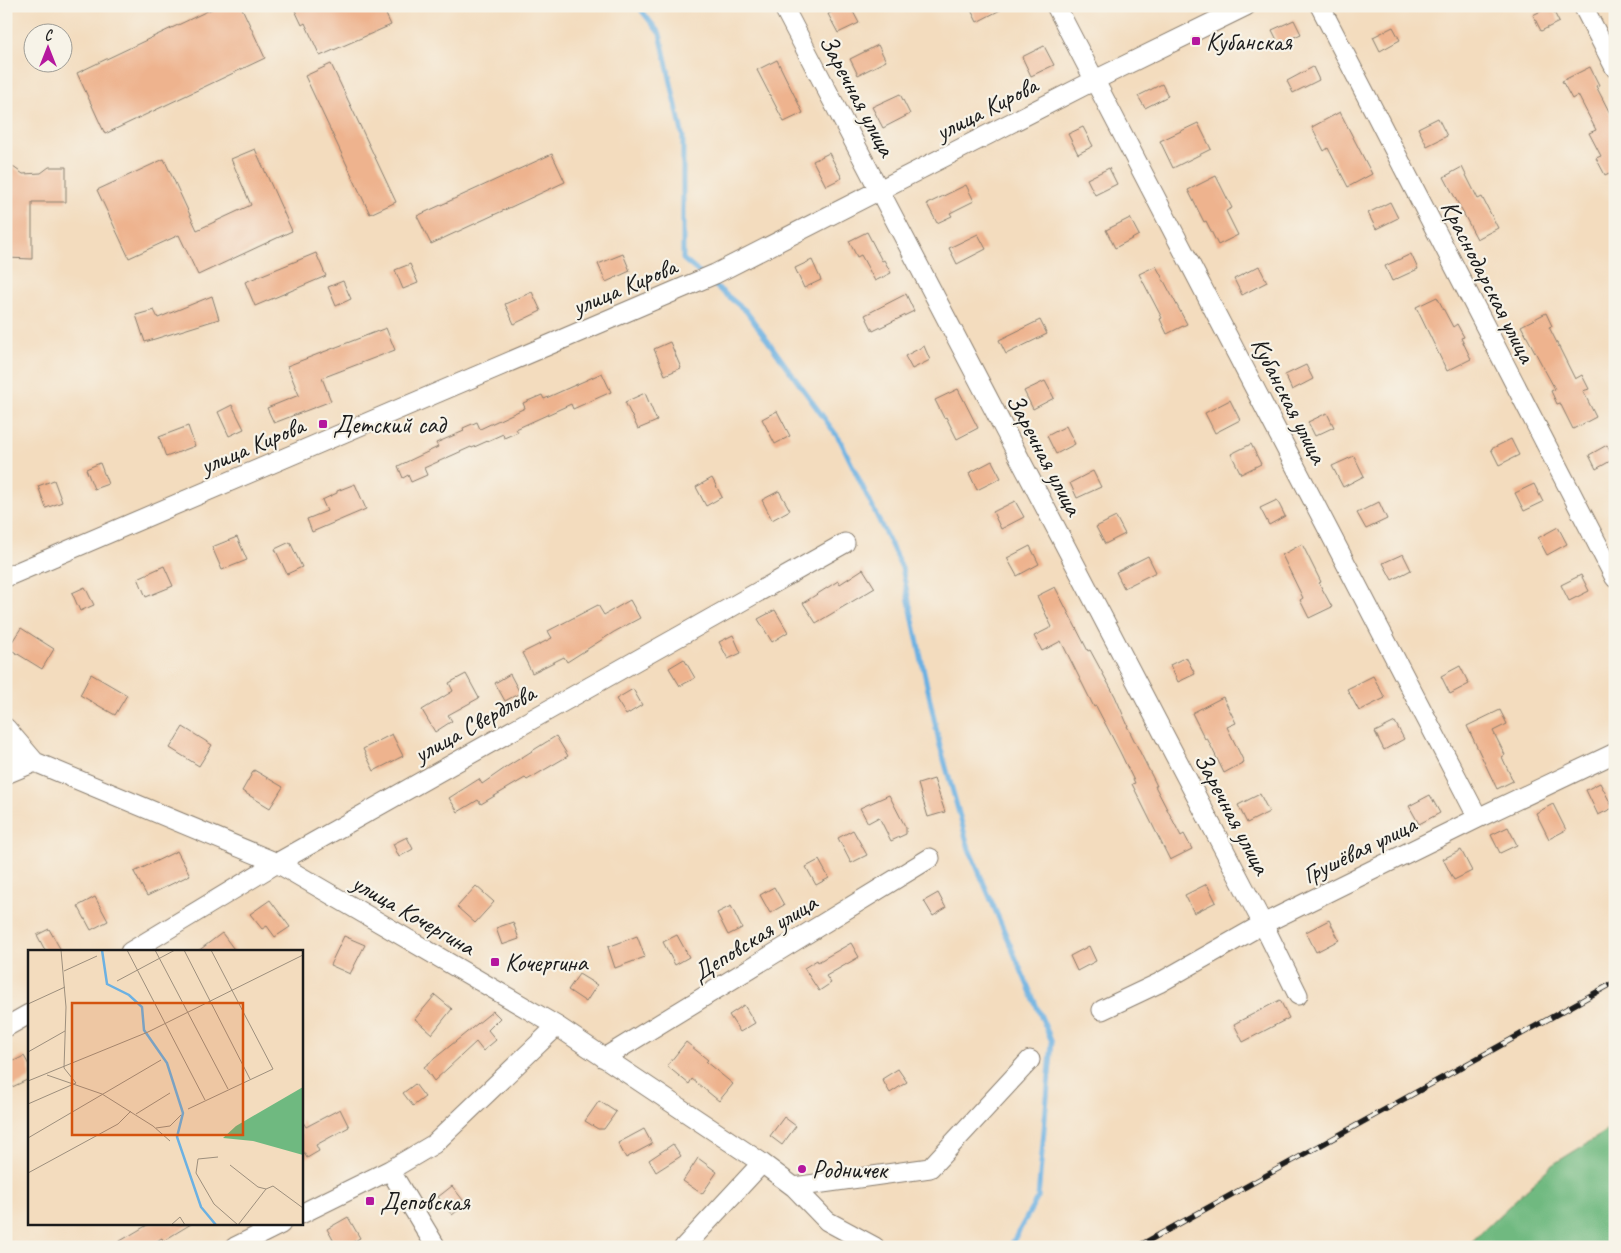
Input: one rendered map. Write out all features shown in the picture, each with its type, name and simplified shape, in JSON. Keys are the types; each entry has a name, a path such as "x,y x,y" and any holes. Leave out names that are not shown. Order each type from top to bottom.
{"street":[{"name":"Заречная улица","path":"784,6 1264,924 1298,995"},
{"name":"Кубанская улица","path":"1056,6 1478,818"},
{"name":"улица Кирова","path":"6,577 715,274 1096,80 1246,6"},
{"name":"Краснодарская улица","path":"1320,6 1615,578"},
{"path":"1583,6 1615,68"},
{"name":"улица Свердлова","path":"133,950 277,863 845,543"},
{"name":"улица Кочергина","path":"6,728 35,762"},
{"name":"улица Кочергина","path":"6,752 35,762 277,863 557,1026 794,1187 827,1221 875,1247"},
{"name":"Грушёвая улица","path":"1102,1010 1159,983 1264,924 1478,818 1615,753"},
{"path":"6,774 35,762"},
{"name":"Деповская улица","path":"604,1058 930,858"},
{"path":"6,1027 28,1015"},
{"path":"302,1214 390,1170 434,1144 557,1026"},
{"path":"794,1187 930,1168 1030,1060"},
{"path":"684,1247 762,1164"},
{"path":"390,1170 436,1247"},
{"path":"235,1247 276,1226"}],"green space":[{"path":"1615,1126 1615,1247 1466,1247 1552,1165"}],"building":[{"path":"218,6 241,6 265,58 105,134 77,73"},
{"path":"293,6 382,6 391,25 320,56 305,23 302,25"},
{"path":"843,6 850,6 859,23 838,33 828,14"},
{"path":"969,6 1008,6 977,22"},
{"path":"1551,6 1559,22 1541,31 1533,15"},
{"path":"1294,20 1301,34 1279,44 1272,30"},
{"path":"1393,27 1400,40 1380,51 1373,37"},
{"path":"878,45 886,61 858,75 850,59"},
{"path":"1044,46 1054,65 1031,76 1022,57"},
{"path":"777,60 803,113 784,122 757,70"},
{"path":"331,64 396,202 370,214 305,76"},
{"path":"1313,67 1319,80 1293,93 1287,81"},
{"path":"1590,67 1599,85 1596,86 1615,123 1615,185 1609,173 1605,175 1596,158 1601,156 1589,133 1596,130 1578,95 1572,99 1562,81"},
{"path":"1162,84 1168,96 1145,108 1138,96"},
{"path":"900,94 910,114 883,128 872,107"},
{"path":"1340,112 1372,174 1348,187 1328,148 1324,151 1312,127"},
{"path":"1438,118 1447,136 1427,146 1418,128"},
{"path":"1198,123 1211,149 1173,168 1160,141"},
{"path":"1083,127 1093,146 1078,154 1068,134"},
{"path":"255,149 292,231 198,275 179,235 129,258 97,190 164,159 197,230 251,205 231,159"},
{"path":"829,153 842,178 826,186 813,161"},
{"path":"552,154 565,182 431,244 417,216"},
{"path":"6,162 23,174 41,173 49,167 66,167 66,202 32,202 32,259 6,258"},
{"path":"1462,167 1478,199 1482,197 1498,228 1477,239 1444,177"},
{"path":"1109,168 1117,184 1095,195 1087,179"},
{"path":"1216,176 1232,208 1226,211 1238,235 1218,245 1188,190"},
{"path":"966,185 974,201 950,213 952,216 937,223 927,204"},
{"path":"1390,202 1398,218 1376,229 1368,213"},
{"path":"1130,218 1139,235 1115,248 1106,230"},
{"path":"867,232 882,261 884,260 891,273 875,281 861,255 857,257 849,241"},
{"path":"978,234 986,249 957,264 949,248"},
{"path":"316,253 326,276 255,306 245,282"},
{"path":"623,254 630,271 606,282 598,264"},
{"path":"1411,254 1418,269 1392,281 1385,266"},
{"path":"812,260 821,280 804,288 795,268"},
{"path":"410,264 418,283 403,289 395,270"},
{"path":"1156,266 1187,324 1167,334 1160,319 1162,318 1139,274"},
{"path":"1259,266 1267,282 1242,295 1234,279"},
{"path":"343,281 351,299 336,306 328,287"},
{"path":"532,292 541,311 514,324 505,304"},
{"path":"906,294 914,311 873,331 865,315"},
{"path":"212,296 219,319 145,342 136,315 154,310 158,318"},
{"path":"1437,297 1453,327 1457,324 1464,337 1461,338 1471,359 1447,371 1416,307"},
{"path":"1546,313 1552,326 1549,327 1575,379 1582,375 1589,389 1583,391 1596,417 1573,429 1560,403 1557,404 1551,391 1555,389 1521,326"},
{"path":"1040,320 1047,334 1006,354 999,340"},
{"path":"386,328 395,350 322,378 331,401 274,423 267,408 299,395 287,366"},
{"path":"670,342 681,368 665,375 654,349"},
{"path":"924,346 930,360 912,369 905,356"},
{"path":"1306,365 1313,379 1292,390 1285,375"},
{"path":"602,373 611,392 573,409 571,404 516,429 518,432 504,438 503,434 424,468 427,475 411,482 408,475 403,478 398,466 438,447 436,443 464,431 463,428 477,422 480,429 525,408 523,403 542,395 544,399"},
{"path":"1045,381 1054,398 1033,409 1024,391"},
{"path":"958,389 978,428 957,439 935,400"},
{"path":"645,393 657,421 638,429 625,402"},
{"path":"1230,400 1240,420 1215,433 1205,413"},
{"path":"232,405 244,429 229,436 218,412"},
{"path":"777,411 790,436 775,444 762,419"},
{"path":"1327,413 1334,427 1315,436 1308,422"},
{"path":"188,426 195,446 166,457 159,437"},
{"path":"1066,426 1075,444 1056,454 1047,436"},
{"path":"1511,439 1519,455 1499,465 1491,449"},
{"path":"1251,444 1261,464 1241,474 1231,454"},
{"path":"1607,445 1614,459 1596,469 1589,455"},
{"path":"1354,456 1364,476 1343,487 1332,466"},
{"path":"992,461 1001,478 977,490 969,473"},
{"path":"100,463 108,484 94,489 86,469"},
{"path":"1093,471 1101,487 1077,498 1070,483"},
{"path":"712,478 722,497 706,506 696,487"},
{"path":"54,480 62,502 46,508 38,486"},
{"path":"355,484 366,509 312,532 307,519 327,511 322,500 337,493 337,491"},
{"path":"1534,484 1543,502 1524,511 1515,493"},
{"path":"779,491 790,510 772,520 762,500"},
{"path":"1277,500 1285,516 1269,525 1260,508"},
{"path":"1015,501 1024,517 1001,529 993,512"},
{"path":"1379,502 1387,519 1366,529 1357,513"},
{"path":"1116,517 1125,534 1105,544 1096,527"},
{"path":"1558,527 1567,544 1547,555 1538,538"},
{"path":"237,537 247,560 222,570 212,547"},
{"path":"290,542 302,567 287,574 275,549"},
{"path":"1302,544 1332,607 1309,618 1300,600 1303,598 1282,555"},
{"path":"1030,546 1039,564 1017,576 1007,558"},
{"path":"1403,554 1411,570 1392,580 1383,563"},
{"path":"1148,556 1156,572 1124,588 1116,572"},
{"path":"164,566 173,586 146,597 138,578"},
{"path":"863,569 875,588 816,623 803,603 838,581 840,584"},
{"path":"1581,575 1589,591 1569,601 1561,585"},
{"path":"85,587 94,605 80,611 72,593"},
{"path":"1055,587 1088,651 1090,650 1115,696 1127,726 1157,786 1155,786 1181,836 1184,834 1192,849 1170,860 1132,784 1135,783 1120,752 1096,706 1094,707 1061,641 1042,651 1034,636 1052,627 1037,596"},
{"path":"630,600 640,618 567,662 564,657 532,673 522,653 552,638 548,631 598,605 604,615"},
{"path":"775,610 788,632 772,642 758,619"},
{"path":"21,628 54,649 42,669 8,648"},
{"path":"733,635 741,653 728,659 719,642"},
{"path":"1186,657 1195,674 1178,682 1170,665"},
{"path":"684,659 695,678 680,686 669,668"},
{"path":"1460,666 1469,684 1450,694 1441,676"},
{"path":"91,674 127,695 115,715 80,695"},
{"path":"466,674 479,698 448,715 452,721 435,732 422,710 453,691 449,683"},
{"path":"510,674 520,693 505,701 495,683"},
{"path":"1373,676 1385,698 1359,711 1347,689"},
{"path":"633,689 642,705 626,715 616,699"},
{"path":"1223,697 1236,723 1227,727 1244,762 1224,773 1192,713"},
{"path":"1500,710 1507,724 1493,731 1505,755 1502,757 1513,781 1497,789 1467,726"},
{"path":"1395,722 1404,739 1384,750 1375,732"},
{"path":"183,727 212,745 199,766 170,748"},
{"path":"392,734 403,756 374,771 363,749"},
{"path":"556,736 568,756 527,780 525,778 481,804 478,800 458,812 449,798 479,779 482,784"},
{"path":"254,770 283,787 270,808 242,791"},
{"path":"934,779 945,812 928,817 918,784"},
{"path":"1600,783 1613,808 1598,815 1586,790"},
{"path":"1260,794 1269,812 1247,823 1238,805"},
{"path":"889,795 906,828 906,834 891,841 879,817 868,823 860,808"},
{"path":"1430,795 1440,813 1419,824 1409,806"},
{"path":"1553,804 1566,830 1549,839 1536,813"},
{"path":"1508,827 1517,845 1500,853 1491,835"},
{"path":"853,830 867,855 851,863 838,838"},
{"path":"407,837 413,849 399,857 393,844"},
{"path":"1461,850 1472,871 1454,880 1443,859"},
{"path":"177,851 190,875 147,896 134,872"},
{"path":"819,860 829,878 816,885 806,867"},
{"path":"1207,884 1216,902 1194,913 1185,895"},
{"path":"476,886 494,902 475,923 457,907"},
{"path":"774,887 784,905 770,913 760,895"},
{"path":"938,893 946,908 933,916 924,901"},
{"path":"95,897 108,921 91,930 78,906"},
{"path":"270,900 290,927 275,937 267,926 262,929 250,914"},
{"path":"731,906 742,928 728,935 717,913"},
{"path":"1329,920 1339,940 1316,952 1306,932"},
{"path":"513,922 519,939 502,945 496,928"},
{"path":"49,929 61,950 45,950 37,935"},
{"path":"222,933 235,950 200,950"},
{"path":"677,935 689,957 675,965 663,942"},
{"path":"344,936 365,945 350,974 330,965"},
{"path":"637,936 645,957 615,968 608,947"},
{"path":"851,943 859,957 826,976 831,983 819,991 804,968"},
{"path":"1089,946 1096,961 1077,971 1070,956"},
{"path":"579,974 597,985 586,1002 568,990"},
{"path":"435,995 452,1009 432,1034 415,1019"},
{"path":"1280,1000 1289,1018 1243,1042 1234,1024"},
{"path":"744,1005 755,1023 740,1032 729,1015"},
{"path":"493,1011 500,1018 488,1030 496,1040 483,1051 476,1042 434,1081 424,1067"},
{"path":"686,1042 708,1060 706,1062 733,1084 719,1101 692,1079 689,1084 667,1066"},
{"path":"24,1056 28,1063 28,1079 6,1090 6,1065"},
{"path":"898,1069 907,1082 890,1093 882,1079"},
{"path":"415,1084 425,1097 413,1106 403,1093"},
{"path":"599,1101 616,1112 604,1129 598,1129 585,1121"},
{"path":"340,1109 349,1127 316,1145 319,1151 307,1158 302,1152 302,1121 306,1127"},
{"path":"784,1117 796,1126 782,1145 770,1136"},
{"path":"644,1129 652,1144 626,1158 618,1143"},
{"path":"673,1144 681,1156 656,1172 649,1160"},
{"path":"698,1158 717,1172 702,1194 683,1181"},
{"path":"452,1186 466,1204 452,1215 438,1197"},
{"path":"348,1217 360,1238 344,1247 337,1247 327,1229"},
{"path":"146,1226 188,1226 163,1241 162,1238 146,1247 110,1247"}],"waterway":[{"path":"638,6 660,34 683,137 683,259 702,275"},
{"path":"708,280 746,311 840,440 902,568 939,742 969,849 1052,1042 1038,1197 1010,1247"}],"railway":[{"path":"1137,1247 1615,982"}],"place":[{"name":"Кубанская","path":"1196,41"},
{"name":"Детский сад","path":"323,424"},
{"name":"Кочергина","path":"495,962"},
{"name":"Родничек","path":"802,1169"},
{"name":"Деповская","path":"370,1201"}]}
